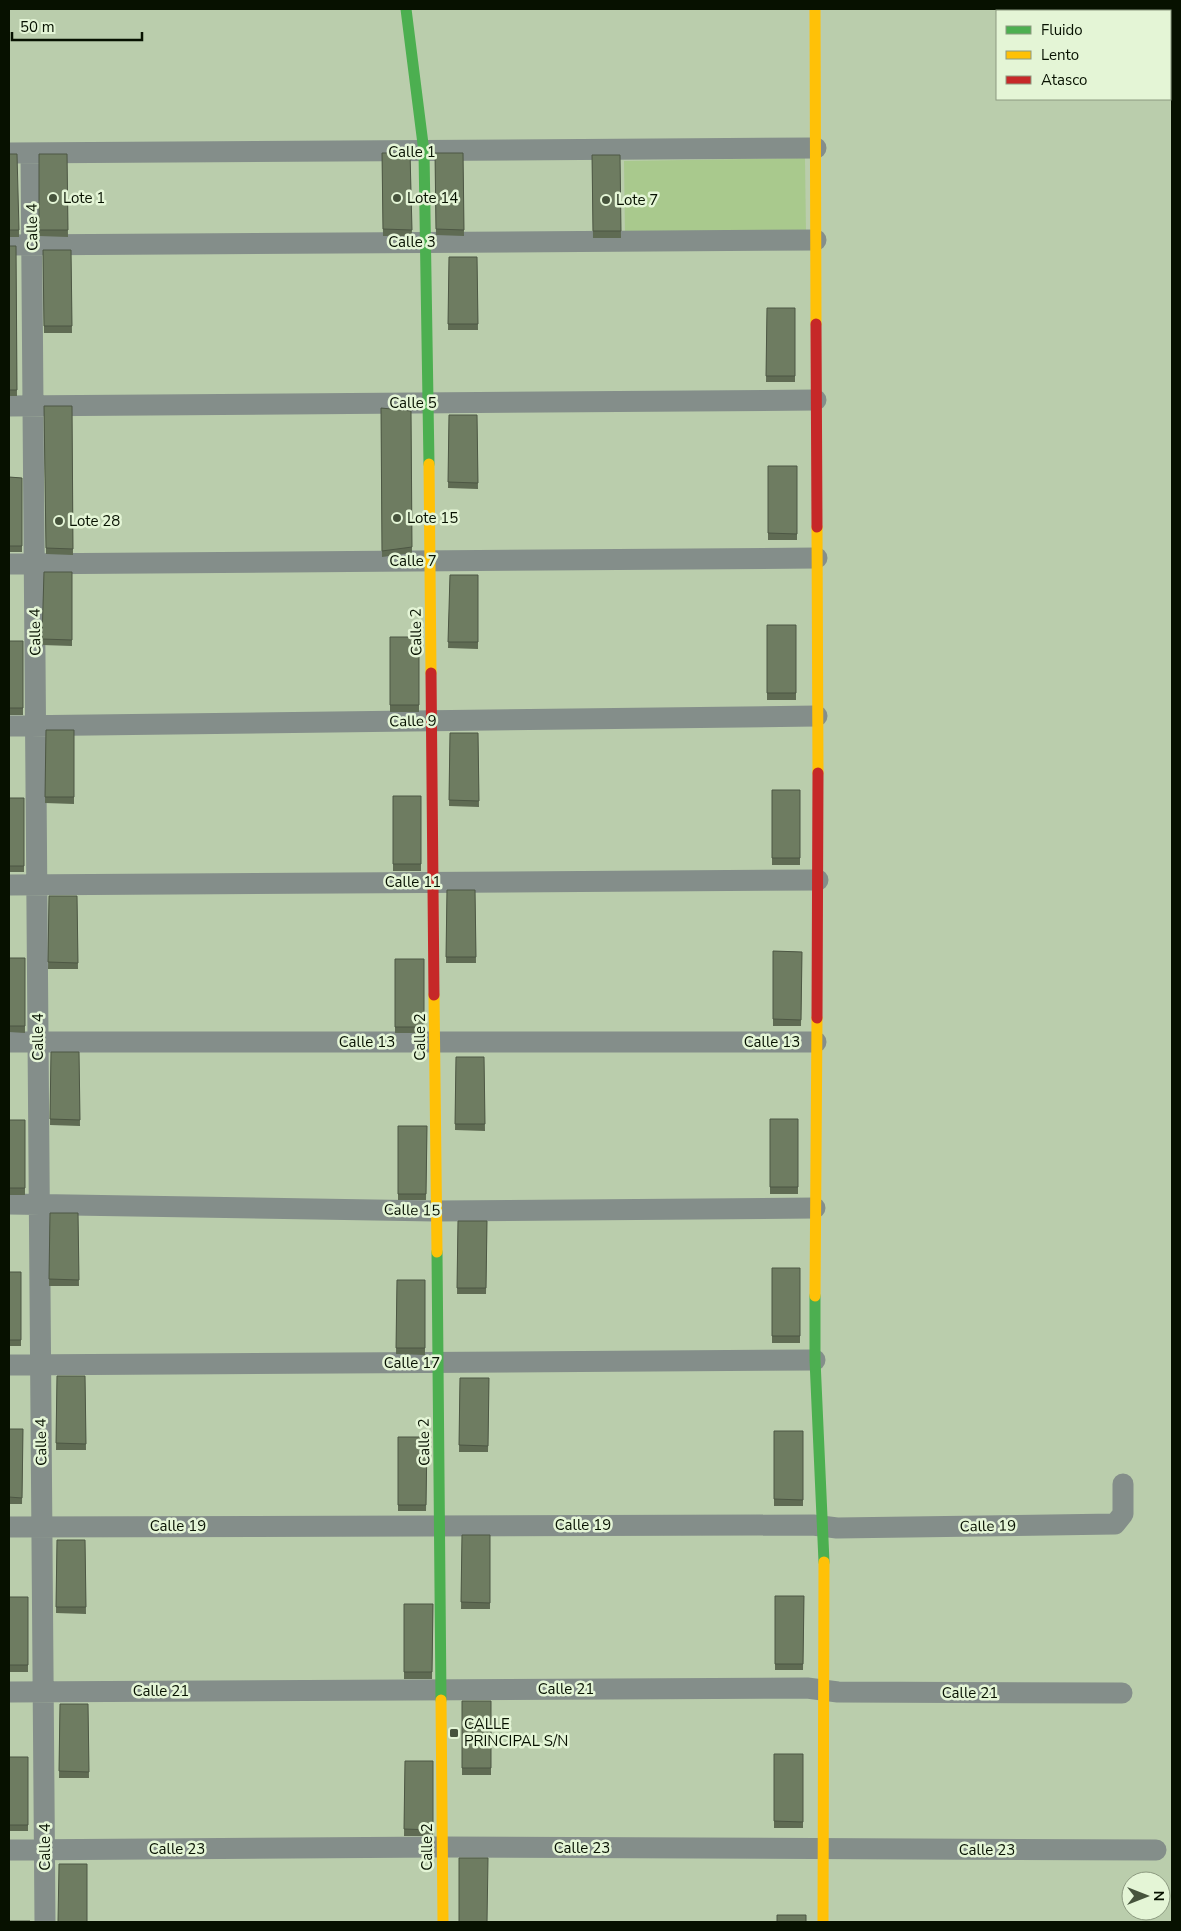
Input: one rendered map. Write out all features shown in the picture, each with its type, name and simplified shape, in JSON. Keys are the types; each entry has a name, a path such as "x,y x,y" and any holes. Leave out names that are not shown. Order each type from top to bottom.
{"street":[{"name":"Calle 2","path":"406,9 424,152 427,242 443,1922"},
{"path":"814,9 818,880 815,1360 824,1527 823,1922"},
{"name":"Calle 1","path":"9,153 424,152 816,148"},
{"name":"Calle 4","path":"31,153 45,1922"},
{"name":"Calle 3","path":"9,245 816,240"},
{"name":"Calle 5","path":"9,406 816,400"},
{"name":"Calle 7","path":"9,564 817,558"},
{"name":"Calle 9","path":"9,726 817,716"},
{"name":"Calle 11","path":"9,884 818,880"},
{"name":"Calle 13","path":"9,1042 816,1042"},
{"name":"Calle 15","path":"9,1204 40,1203 436,1211 815,1208"},
{"name":"Calle 17","path":"9,1365 815,1360"},
{"name":"Calle 19","path":"9,1527 813,1525 824,1527 1115,1524 1123,1514 1123,1484"},
{"name":"Calle 21","path":"9,1692 823,1689 838,1692 1122,1693"},
{"name":"Calle 23","path":"9,1850 442,1848 1156,1850"}],"green space":[{"path":"805,158 806,234 625,235 624,161"}],"building":[{"name":"Lote 14","path":"382,153 410,153 412,230 383,229"},
{"path":"435,153 463,153 464,230 436,229"},
{"path":"9,154 17,154 19,230 9,230"},
{"name":"Lote 1","path":"39,154 67,154 68,230 39,230"},
{"name":"Lote 7","path":"592,155 620,155 621,231 593,231"},
{"path":"9,246 16,246 17,390 9,390"},
{"path":"43,250 71,250 72,326 44,326"},
{"path":"449,257 477,257 478,324 448,324"},
{"path":"767,308 795,308 795,376 766,376"},
{"path":"44,406 72,406 73,549 46,548"},
{"path":"381,408 411,411 412,547 382,551"},
{"path":"449,415 477,415 478,483 448,482"},
{"path":"768,466 797,466 797,534 768,533"},
{"path":"9,477 22,478 22,546 9,546"},
{"path":"44,572 72,572 72,640 42,639"},
{"path":"450,575 478,575 478,642 448,642"},
{"path":"767,625 796,625 796,693 767,693"},
{"path":"390,637 419,637 419,705 390,705"},
{"path":"9,641 23,641 23,708 9,708"},
{"path":"46,730 74,730 74,797 45,797"},
{"path":"450,733 478,733 479,801 449,800"},
{"path":"772,790 800,790 800,858 772,858"},
{"path":"393,796 421,796 421,864 393,864"},
{"path":"9,798 24,798 24,866 9,866"},
{"path":"447,890 475,890 476,957 446,957"},
{"path":"49,896 77,896 78,963 48,962"},
{"path":"773,951 802,952 801,1020 773,1019"},
{"path":"9,958 25,958 25,1026 9,1026"},
{"path":"395,959 424,959 424,1027 395,1027"},
{"path":"51,1052 79,1052 80,1120 50,1119"},
{"path":"456,1057 484,1057 485,1124 455,1124"},
{"path":"770,1119 798,1119 798,1187 770,1187"},
{"path":"9,1120 25,1120 25,1188 9,1188"},
{"path":"398,1126 427,1126 426,1194 398,1194"},
{"path":"50,1213 78,1213 79,1280 49,1279"},
{"path":"458,1221 487,1221 486,1288 457,1288"},
{"path":"772,1268 800,1268 800,1336 772,1336"},
{"path":"9,1272 21,1272 21,1340 9,1340"},
{"path":"397,1280 425,1280 425,1348 396,1348"},
{"path":"57,1376 85,1376 86,1444 56,1443"},
{"path":"460,1378 489,1378 488,1446 459,1445"},
{"path":"9,1429 23,1429 22,1498 9,1497"},
{"path":"774,1431 803,1431 803,1500 774,1499"},
{"path":"398,1437 427,1437 426,1505 398,1505"},
{"path":"462,1535 490,1535 490,1603 461,1602"},
{"path":"57,1540 85,1540 86,1607 56,1607"},
{"path":"775,1596 804,1596 803,1664 775,1664"},
{"path":"9,1597 28,1597 28,1665 9,1665"},
{"path":"404,1604 433,1604 432,1672 404,1672"},
{"path":"462,1701 491,1701 491,1768 462,1768"},
{"path":"60,1704 88,1704 89,1772 59,1771"},
{"path":"774,1754 803,1754 803,1822 774,1821"},
{"path":"9,1757 28,1757 28,1825 9,1825"},
{"path":"405,1761 433,1761 433,1830 404,1829"},
{"path":"459,1858 488,1858 487,1922 459,1922"},
{"path":"59,1864 87,1864 87,1922 58,1922"},
{"path":"777,1915 806,1915 806,1922 777,1922"},
{"path":"30,1921 30,1922 9,1922"}],"traffic: fast":[{"path":"406,9 424,152 429,464"},
{"path":"437,1252 441,1700"},
{"path":"815,1296 815,1360 824,1562"}],"traffic: slow":[{"path":"815,9 816,324"},
{"path":"429,464 431,673"},
{"path":"817,527 818,773"},
{"path":"434,995 437,1252"},
{"path":"815,1296 817,1018"},
{"path":"823,1922 824,1562"},
{"path":"441,1700 443,1922"}],"traffic: jam":[{"path":"816,324 817,527"},
{"path":"431,673 434,995"},
{"path":"817,1018 818,773"}],"place":[{"name":"Lote 1","path":"53,198"},
{"name":"Lote 14","path":"397,198"},
{"name":"Lote 7","path":"606,200"},
{"name":"Lote 15","path":"397,518"},
{"name":"Lote 28","path":"59,521"},
{"name":"CALLE PRINCIPAL S/N","path":"454,1733"}]}
